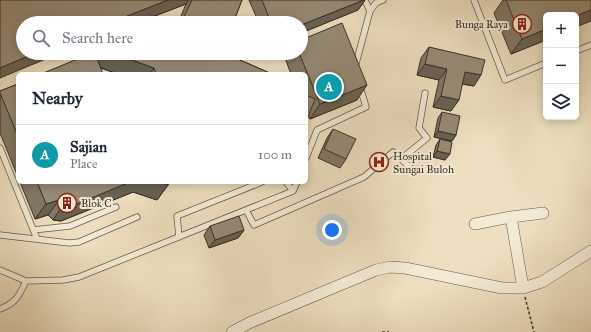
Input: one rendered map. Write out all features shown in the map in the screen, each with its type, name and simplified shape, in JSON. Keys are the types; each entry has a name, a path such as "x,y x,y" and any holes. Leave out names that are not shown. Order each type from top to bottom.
{"street":[{"path":"475,224 543,213"},
{"path":"511,217 523,288"},
{"path":"232,332 251,328 376,270 390,267 405,268 502,288 523,288 542,282 591,251"}],"lane":[{"path":"365,0 370,11"},
{"path":"357,75 355,68 370,11 376,3 383,0"},
{"path":"474,0 505,80 543,64"},
{"path":"579,50 591,45"},
{"path":"308,153 317,130 366,107 359,81"},
{"path":"402,159 427,138 418,128 424,93"},
{"path":"0,148 37,239"},
{"path":"246,210 254,226 364,177 394,152 412,169"},
{"path":"179,237 176,216 257,184"},
{"path":"288,184 293,191"},
{"path":"0,270 26,281 63,280 79,277 293,191 296,184"},
{"path":"33,230 70,226 116,207"},
{"path":"0,235 69,243 79,242 137,217"},
{"path":"0,309 11,305 20,294 26,281"}],"path":[{"path":"523,288 534,332"},
{"path":"382,332 390,332"}],"building":[{"path":"0,0 168,0 127,16 16,16 16,60 19,60 0,68"},
{"path":"192,0 242,0 236,16 184,16"},
{"path":"262,0 364,0 308,22 308,16 268,16"},
{"path":"506,0 591,0 591,10 579,15 579,12 543,12 543,30 522,39"},
{"path":"342,23 367,85 320,104 302,60 308,60 308,37"},
{"path":"429,47 485,60 481,75 465,72 459,100 441,96 447,69 425,64"},
{"path":"75,60 98,60 102,72 46,72"},
{"path":"132,60 240,60 267,72 155,72 154,68"},
{"path":"16,85 16,131 0,93 0,91"},
{"path":"308,96 315,99 308,117"},
{"path":"442,112 460,116 456,135 438,131"},
{"path":"333,129 356,139 346,159 324,149"},
{"path":"440,139 452,142 450,154 437,151"},
{"path":"38,184 125,184 72,206 63,205 59,200 46,204"},
{"path":"239,216 244,230 215,240 210,226"}],"place":[{"name":"Bunga Raya","path":"522,24"},
{"name":"Sajian","path":"329,87"},
{"name":"Hospital Sungai Buloh","path":"379,162"},
{"name":"Blok C","path":"67,203"}]}
